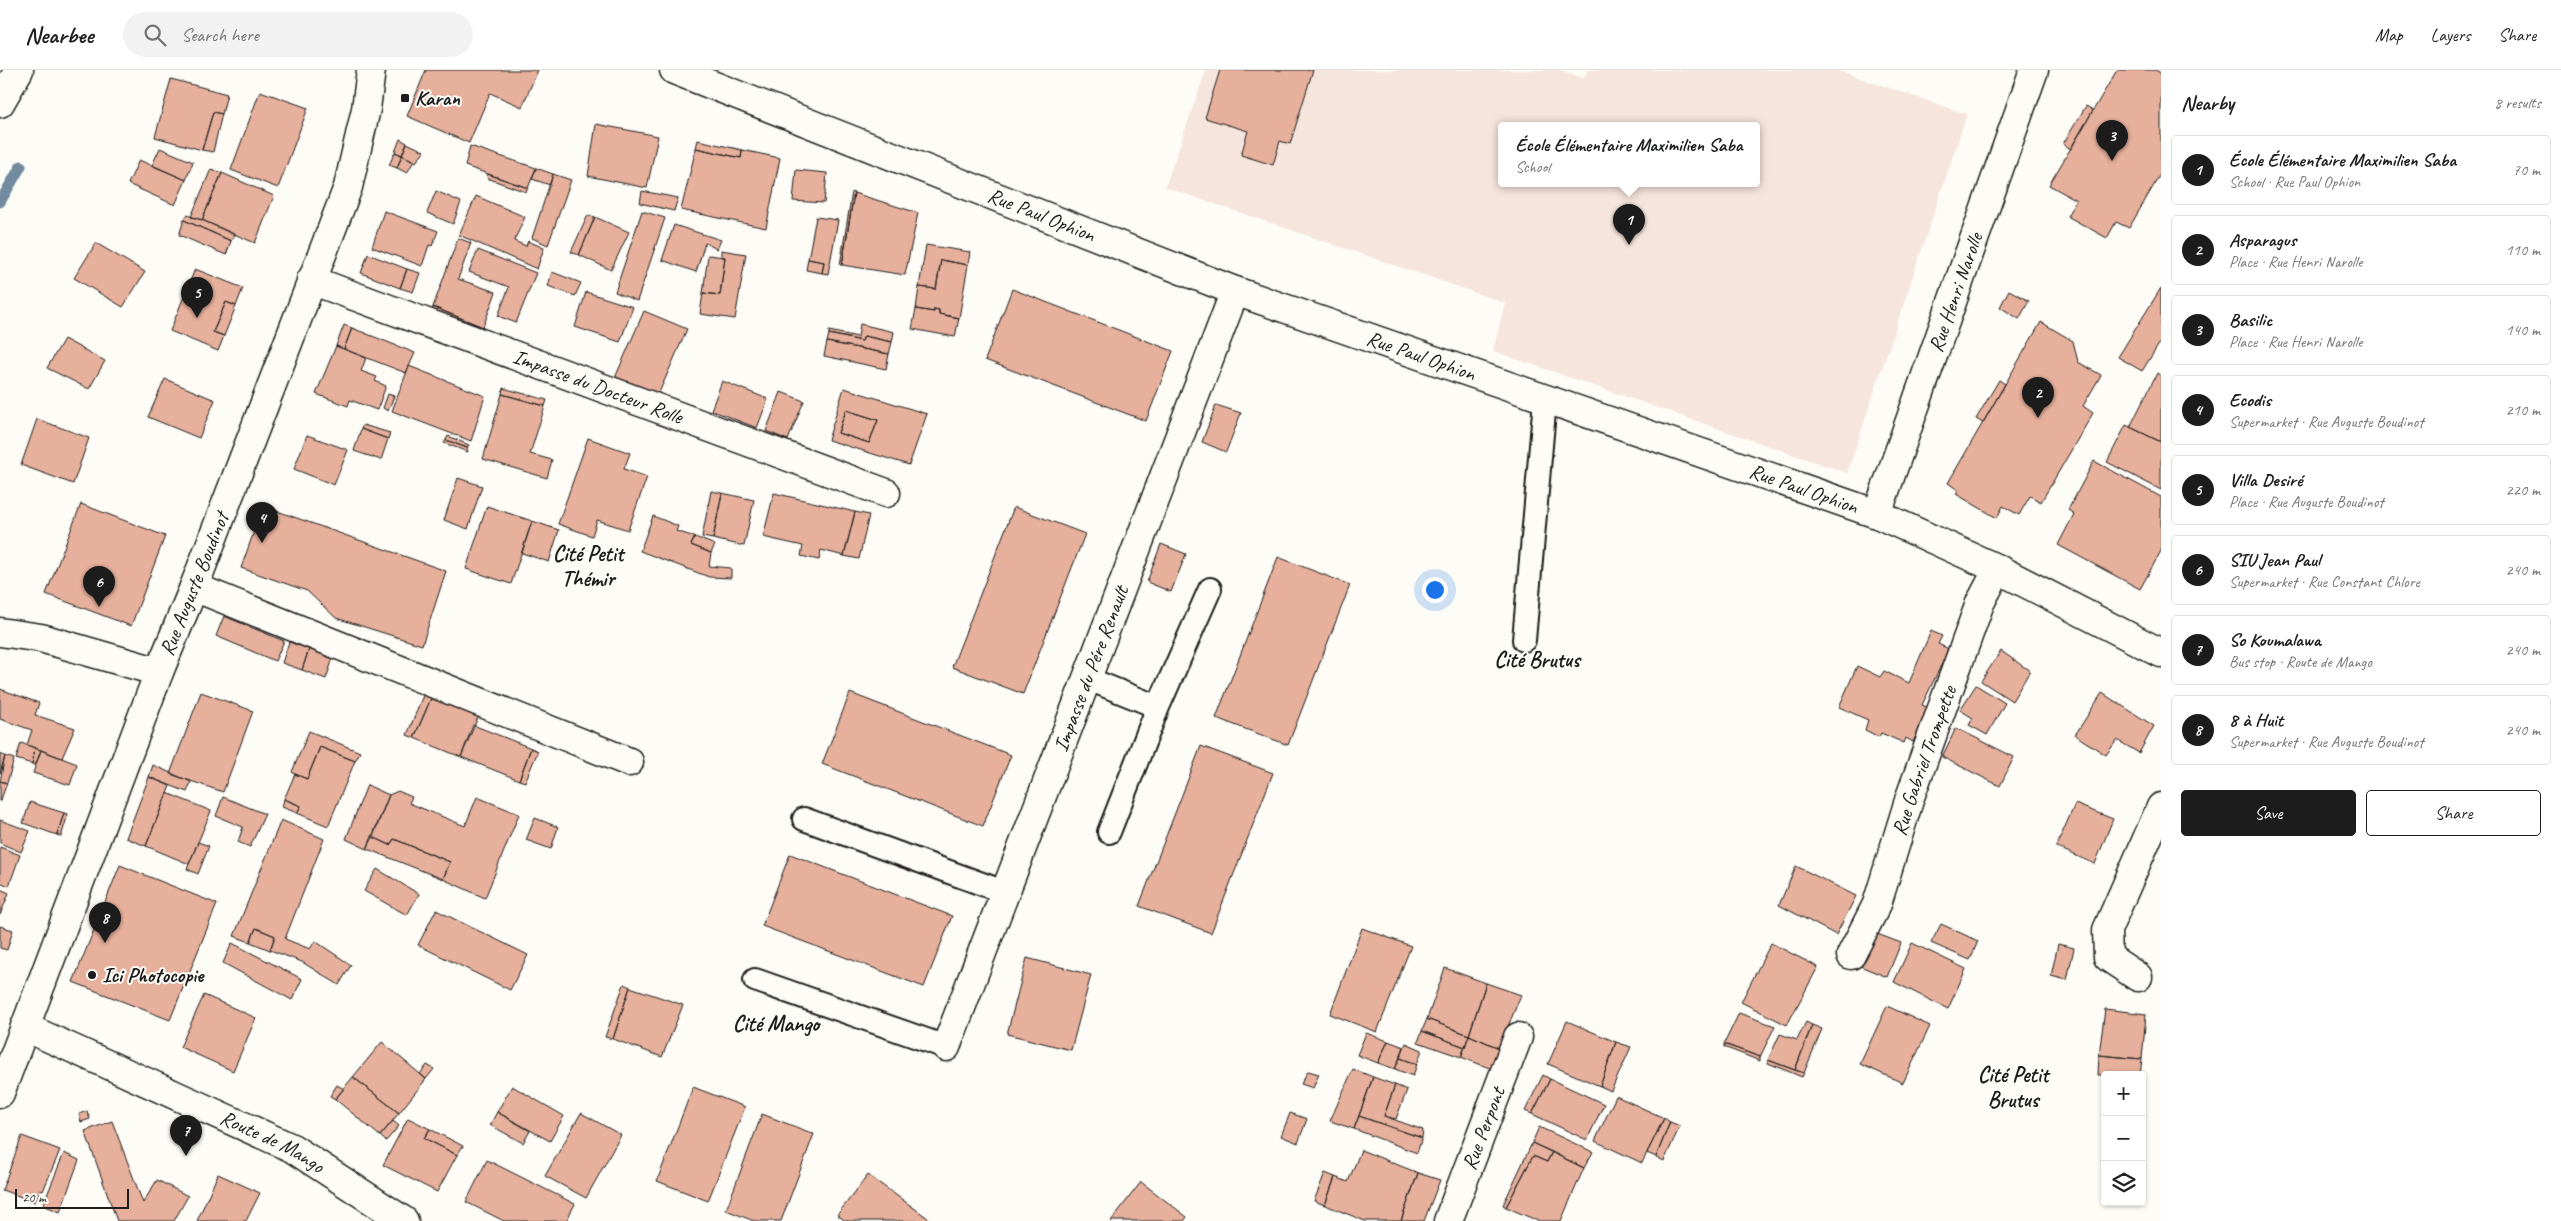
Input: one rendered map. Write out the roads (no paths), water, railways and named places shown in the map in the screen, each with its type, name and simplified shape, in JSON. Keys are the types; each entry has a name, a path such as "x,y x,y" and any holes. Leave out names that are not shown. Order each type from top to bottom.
{"street":[{"path":"0,103 19,70"},
{"name":"Rue Auguste Boudinot","path":"0,1093 159,672 194,587 348,187 366,109 371,70"},
{"name":"Rue Paul Ophion","path":"674,70 1235,291 1876,514 1998,569 2161,653"},
{"name":"Rue Henri Narolle","path":"1876,514 2034,70"},
{"name":"Impasse du Docteur Rolle","path":"311,280 886,493"},
{"name":"Impasse du Pére Renault","path":"946,1047 1235,291"},
{"name":"Rue Gabriel Trompette","path":"1851,955 1877,904 1916,778 1980,602 1998,569"},
{"path":"194,587 628,762"},
{"path":"0,632 41,638 159,672"},
{"path":"2138,976 2108,957 2106,930 2161,807"},
{"name":"Route de Mango","path":"25,1027 292,1148 404,1221"},
{"name":"Rue Perpont","path":"1448,1221 1518,1037"}],"lane":[{"path":"1524,640 1545,400"},
{"path":"1109,832 1158,706 1210,589"},
{"path":"1086,678 1158,706"},
{"path":"804,819 1004,892"},
{"path":"756,980 946,1047"}],"waterway":[{"path":"0,202 21,166"}],"place":[{"name":"Karan","path":"405,98"},
{"name":"Basilic","path":"2112,161"},
{"name":"École Élémentaire Maximilien Saba","path":"1629,245"},
{"name":"Villa Desiré","path":"197,318"},
{"name":"Asparagus","path":"2038,418"},
{"name":"Ecodis","path":"262,543"},
{"name":"SIU Jean Paul","path":"99,607"},
{"name":"8 à Huit","path":"105,943"},
{"name":"Ici Photocopie","path":"92,975"},
{"name":"So Koumalawa","path":"186,1156"}],"district":[{"name":"Cité Petit Thémir","path":"588,566"},
{"name":"Cité Brutus","path":"1537,660"},
{"name":"Cité Mango","path":"776,1024"},
{"name":"Cité Petit Brutus","path":"2013,1088"}]}
